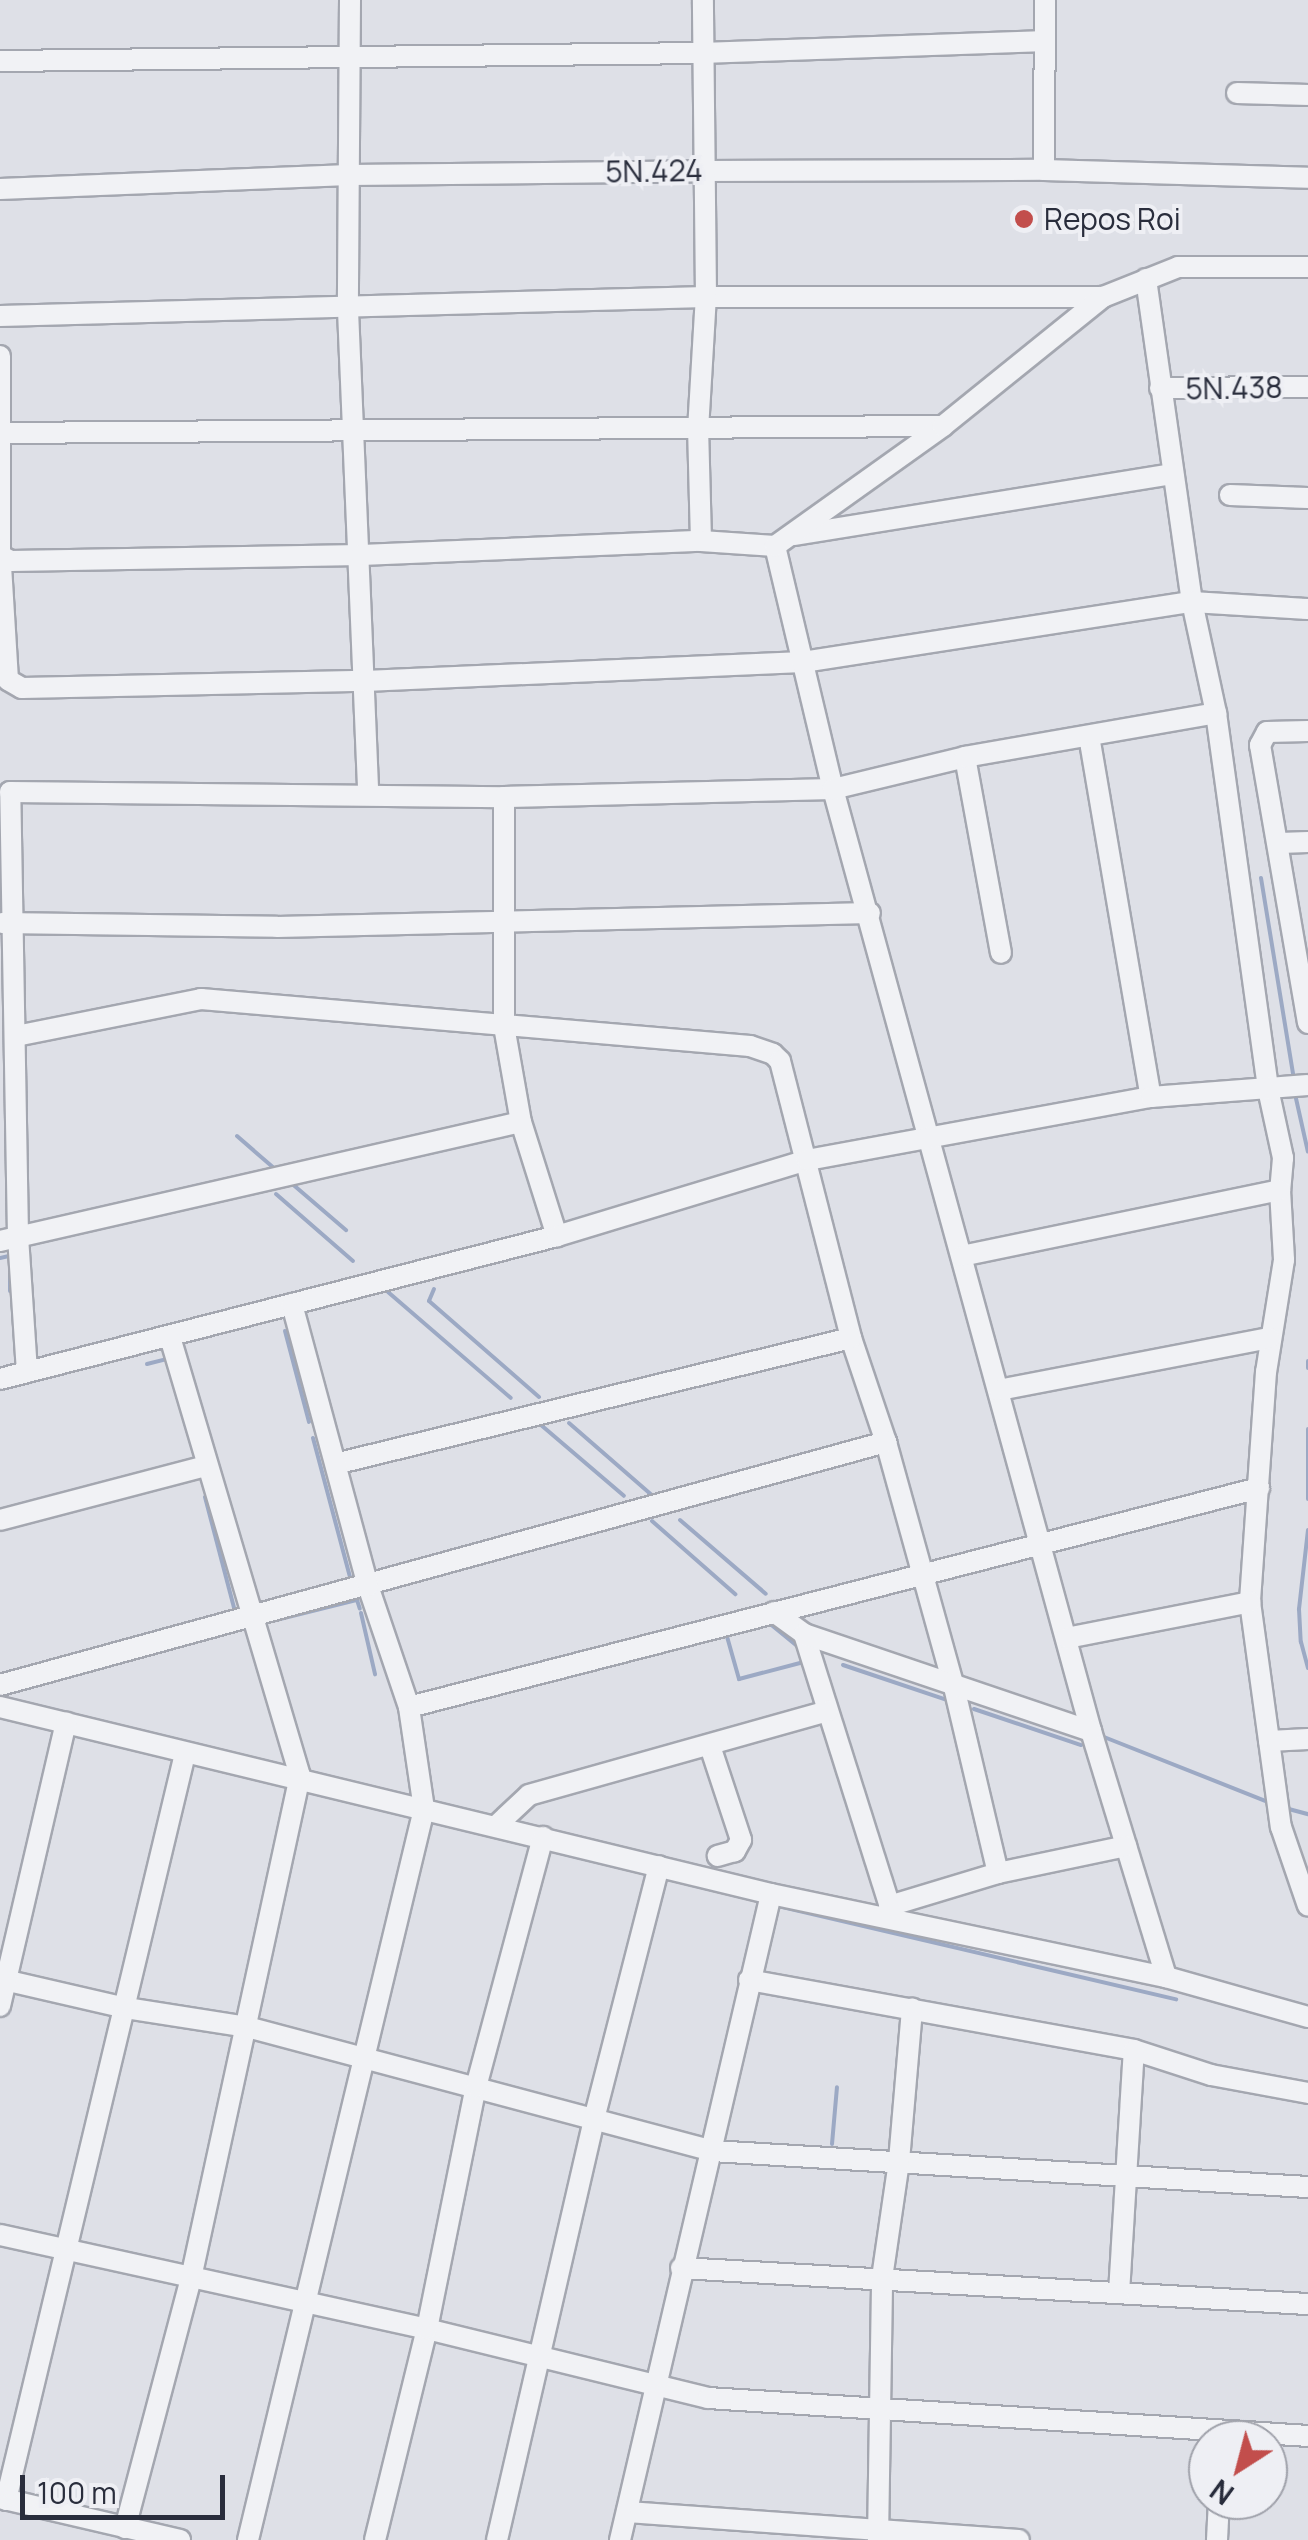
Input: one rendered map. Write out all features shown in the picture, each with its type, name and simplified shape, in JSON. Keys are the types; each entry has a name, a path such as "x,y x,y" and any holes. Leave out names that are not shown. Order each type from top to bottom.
{"street":[{"path":"350,0 348,310 368,796"},
{"path":"702,541 698,430 706,297 703,0"},
{"path":"1044,0 1044,170"},
{"path":"0,61 351,54 704,53 1044,41"},
{"path":"1237,93 1308,95"},
{"name":"5N.424","path":"0,189 350,176 703,170 1044,170 1308,178"},
{"path":"781,542 943,426 1102,297 1146,279 1202,264 1308,267"},
{"path":"1146,279 1192,602 1216,713 1283,1158 1280,1190 1284,1260 1278,1316 1270,1338 1250,1602 1281,1827 1308,1906"},
{"path":"0,316 348,310 706,297 1102,297"},
{"path":"0,356 1,552 8,680 13,685 365,681 803,662 1192,602 1307,609"},
{"name":"5N.438","path":"1160,388 1308,387"},
{"path":"2,433 943,426"},
{"path":"1,552 11,560 361,555 702,541 781,542 1173,474"},
{"path":"1230,496 1308,498"},
{"path":"781,542 803,662 833,789 1091,1731 1166,1977"},
{"path":"27,1372 9,1238 11,1024 5,792 504,797 833,789 966,757 1216,713"},
{"path":"1308,731 1268,732 1260,745 1302,959 1308,1023"},
{"path":"1089,736 1151,1097"},
{"path":"966,757 1001,952"},
{"path":"504,797 504,1026 521,1122 558,1236"},
{"path":"1280,843 1308,842"},
{"path":"6,923 278,928 870,914"},
{"path":"11,1024 202,998 762,1048 780,1061 851,1338 886,1442 954,1687 998,1874"},
{"path":"0,1379 558,1236 806,1160 1151,1097 1304,1086"},
{"path":"9,1238 521,1122"},
{"path":"962,1256 1280,1190"},
{"path":"248,2540 424,1809 408,1707 368,1586 292,1304"},
{"path":"126,2528 191,2278 300,1776 249,1615 170,1336"},
{"path":"338,1464 851,1338"},
{"path":"999,1390 1270,1338"},
{"path":"0,1685 886,1442"},
{"path":"0,1520 206,1466"},
{"path":"408,1707 1259,1488"},
{"path":"1067,1638 1250,1602"},
{"path":"774,1612 804,1634 1091,1731"},
{"path":"804,1634 891,1912"},
{"path":"0,1706 185,1754 300,1776 771,1894 891,1912 1166,1977 1308,2017"},
{"path":"496,1826 528,1795 827,1711"},
{"path":"0,2006 3,1980 66,1724"},
{"path":"1269,1740 1308,1739"},
{"path":"710,1746 740,1840 735,1851 718,1856"},
{"path":"180,2540 3,2499 68,2251 185,1754"},
{"path":"375,2540 427,2330 476,2087 543,1837"},
{"path":"891,1912 998,1874 1126,1846"},
{"path":"497,2540 536,2358 658,1866"},
{"path":"620,2540 771,1894"},
{"path":"3,1980 126,2008 246,2027 712,2151 1308,2187"},
{"path":"749,1980 1134,2050 1211,2075 1308,2093"},
{"path":"878,2535 882,2278 899,2162 912,2010"},
{"path":"1119,2292 1134,2050"},
{"path":"0,2235 427,2330 708,2398 1188,2431"},
{"path":"681,2268 1308,2304"},
{"path":"627,2512 878,2535 1019,2540"}],"waterway":[{"path":"1261,878 1294,1080"},
{"path":"1295,1094 1308,1152"},
{"path":"237,1136 275,1169"},
{"path":"290,1182 346,1230"},
{"path":"276,1194 353,1261"},
{"path":"0,1258 9,1256"},
{"path":"10,1266 10,1291"},
{"path":"434,1289 429,1301 539,1397"},
{"path":"388,1292 511,1398"},
{"path":"285,1331 309,1422"},
{"path":"147,1364 167,1359"},
{"path":"1308,1361 1308,1368"},
{"path":"569,1423 654,1497"},
{"path":"541,1425 624,1496"},
{"path":"1308,1429 1308,1499"},
{"path":"313,1438 351,1581"},
{"path":"205,1497 235,1611"},
{"path":"680,1520 766,1594"},
{"path":"652,1521 735,1594"},
{"path":"1308,1530 1299,1609 1308,1668"},
{"path":"272,1621 357,1600 360,1609"},
{"path":"361,1613 375,1674"},
{"path":"769,1623 801,1649"},
{"path":"726,1633 739,1679 804,1662"},
{"path":"843,1665 944,1699"},
{"path":"974,1709 1081,1745"},
{"path":"1104,1737 1268,1802"},
{"path":"1285,1808 1308,1814"},
{"path":"778,1906 1176,1999"},
{"path":"832,2144 837,2087"}],"place":[{"name":"Repos Roi","path":"1024,219"}]}
